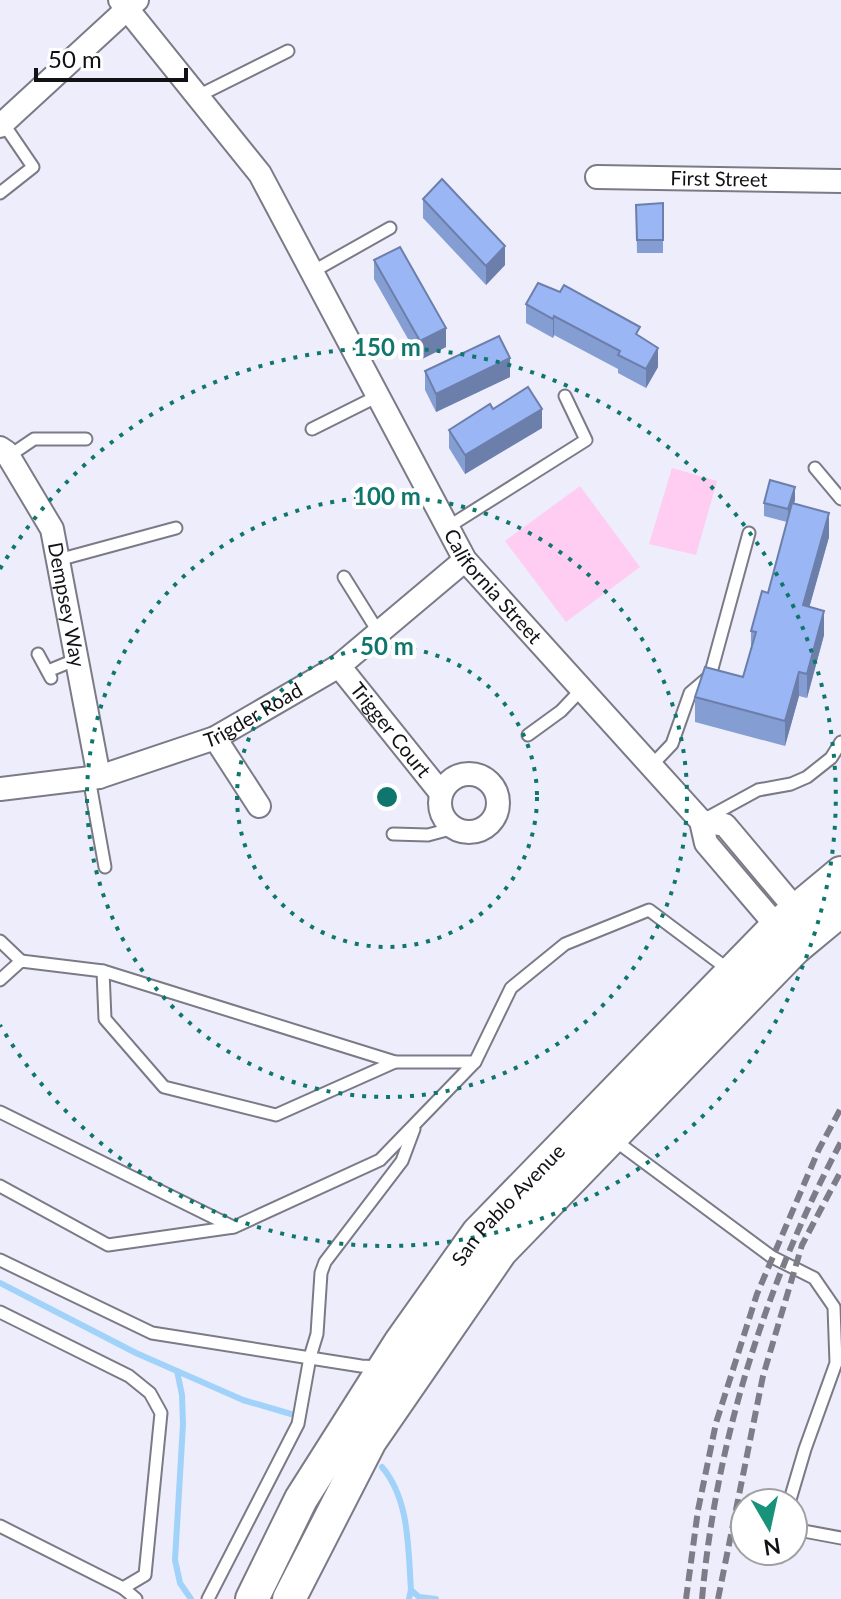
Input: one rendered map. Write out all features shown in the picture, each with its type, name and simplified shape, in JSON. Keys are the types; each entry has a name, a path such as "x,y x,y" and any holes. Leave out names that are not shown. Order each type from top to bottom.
{"main road":[{"name":"San Pablo Avenue","path":"252,1599 301,1499 400,1343 478,1233 599,1128 796,929 841,873"},
{"name":"San Pablo Avenue","path":"289,1599 370,1441 501,1251 599,1128 732,973 796,929 841,910"}],"street":[{"name":"California Street","path":"128,3 260,174 465,560 701,821 725,825 796,929"},
{"path":"2,125 128,3"},
{"name":"First Street","path":"597,177 841,181"},
{"name":"Dempsey Way","path":"4,452 52,529 77,659 94,778"},
{"name":"Trigder Road","path":"0,789 94,778 215,738 339,666 465,560"},
{"name":"Trigger Court","path":"339,666 441,793"},
{"path":"215,738 259,806"},
{"name":"Trigger Court","path":"471,774 488,781 497,796 495,814 483,828 463,831 454,828 441,813 441,793 453,778 471,774"}],"lane":[{"path":"198,96 288,51"},
{"path":"0,193 33,167 2,125"},
{"path":"312,272 390,228"},
{"path":"312,429 378,396"},
{"path":"448,527 586,440 565,396"},
{"path":"4,452 34,439 86,439"},
{"path":"815,468 841,499"},
{"path":"58,560 176,528"},
{"path":"652,765 672,744 690,693 710,676 749,533"},
{"path":"344,577 379,633"},
{"path":"38,654 49,674 77,659"},
{"path":"528,735 561,711 582,689"},
{"path":"701,821 758,790 791,784 807,777 831,758 841,742"},
{"path":"94,778 105,867"},
{"path":"393,834 428,835 454,828"},
{"path":"0,1186 108,1245 234,1227 380,1160 475,1062 511,988 565,944 649,910 732,973"},
{"path":"0,941 21,961 103,971 395,1062 475,1062"},
{"path":"0,980 21,961"},
{"path":"103,971 105,1019 164,1087 276,1115 395,1062"},
{"path":"0,1112 234,1227"},
{"path":"208,1599 298,1424 317,1334 321,1273 325,1262 402,1161 417,1122"},
{"path":"599,1128 772,1257 814,1278 834,1307 839,1365 805,1449 794,1487"},
{"path":"0,1260 152,1333 361,1366 387,1367"},
{"path":"0,1312 129,1376 150,1393 161,1413 145,1575 123,1588"},
{"path":"0,1526 123,1588 136,1599"},
{"path":"809,1532 841,1538"}],"shaded area":[{"path":"672,468 717,481 696,555 649,544"},
{"path":"580,486 640,567 566,622 505,541"}],"building":[{"path":"442,179 505,246 486,266 423,199"},
{"path":"663,203 663,240 637,240 636,205"},
{"path":"400,247 446,328 420,341 374,260"},
{"path":"538,283 560,292 564,285 640,327 636,334 658,348 646,369 618,355 620,351 526,304"},
{"path":"499,336 510,358 436,394 425,371"},
{"path":"528,387 542,409 465,455 449,430 490,404 493,409"},
{"path":"770,480 795,487 788,509 764,503"},
{"path":"792,503 829,513 803,605 824,611 807,674 799,672 785,721 695,697 705,667 743,677 756,632 751,631 762,591 768,593"}],"waterway":[{"path":"0,1283 136,1353 243,1400 291,1414"},
{"path":"177,1371 183,1424 175,1560 180,1583 191,1599"},
{"path":"382,1467 398,1494 403,1510 409,1558 409,1599"},
{"path":"411,1590 419,1597 436,1599"}],"railway":[{"path":"686,1599 698,1510 716,1423 757,1294 819,1149 841,1108"},
{"path":"702,1599 719,1480 749,1364 790,1251 841,1142"},
{"path":"718,1599 763,1376 802,1245 841,1171"}]}
